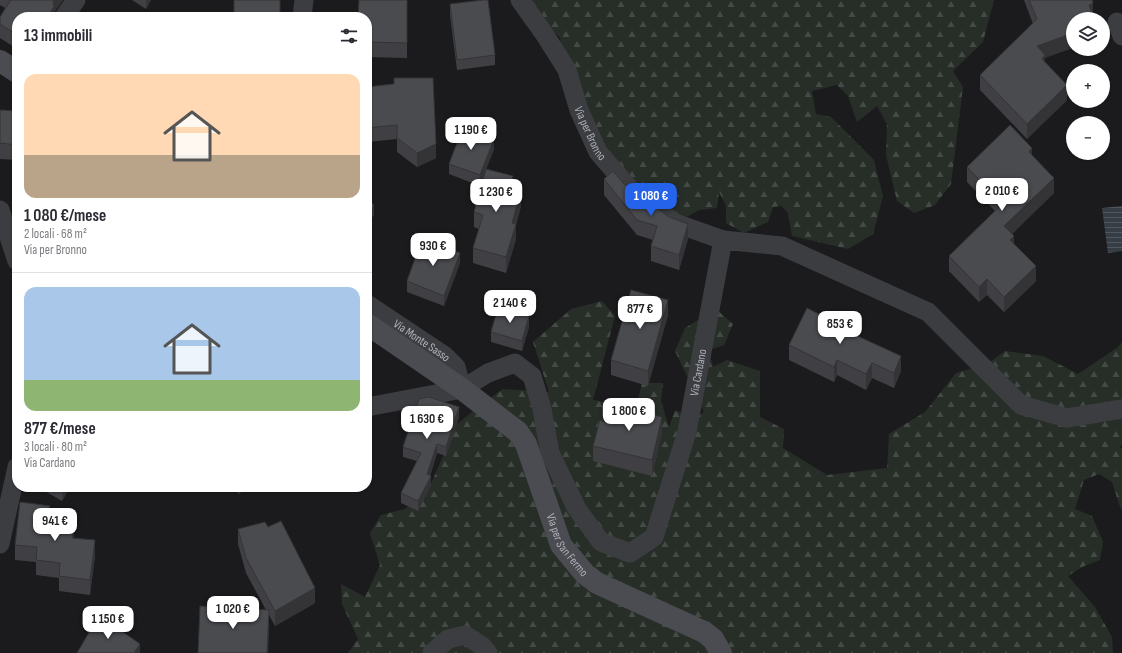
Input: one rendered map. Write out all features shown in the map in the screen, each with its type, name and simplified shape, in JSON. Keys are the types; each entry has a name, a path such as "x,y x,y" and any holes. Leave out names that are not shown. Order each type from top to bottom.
{"main road":[{"path":"0,62 12,69"},
{"name":"Via per San Fermo","path":"372,327 462,389 518,432 526,444 561,544 585,574 598,583 704,632 713,640 721,653"}],"street":[{"path":"68,12 76,0"},
{"path":"303,12 304,0"},
{"name":"Via per Bronno","path":"520,0 545,35 567,70 579,110 598,152 630,188 675,223 723,240"},
{"path":"0,210 12,246"},
{"path":"723,240 782,246 928,312 1021,405 1067,418 1122,410"},
{"name":"Via Cardano","path":"372,406 462,389 488,373 515,363 532,376 542,409 550,453 577,509 601,542 630,553 654,537 687,432 723,240"},
{"name":"Via Monte Sasso","path":"372,307 445,356 456,367 462,389"},
{"path":"0,544 12,490"},
{"path":"432,653 448,639 465,635 483,647 488,653"}],"green space":[{"path":"532,0 994,0 983,42 953,71 963,87 951,184 935,205 914,213 897,201 886,155 887,124 877,106 857,122 848,96 837,85 812,91 816,114 831,117 874,160 883,196 873,234 848,249 792,236 788,213 781,206 773,207 768,222 744,233 726,223 726,206 719,192 717,208 699,210 683,219 632,186 568,102 560,38 537,12"},
{"path":"602,301 615,316 593,400 636,407 642,383 663,383 661,401 669,427 675,410 694,418 704,412 675,351 685,328 716,309 733,324 724,345 709,350 713,367 727,360 760,371 760,417 784,429 783,448 827,475 887,468 889,434 925,412 956,373 987,364 1005,351 1043,356 1078,374 1118,347 1122,342 1122,445 1119,447 1122,448 1122,510 1112,482 1099,474 1084,480 1075,509 1092,516 1103,542 1100,560 1082,567 1068,576 1095,607 1112,637 1113,653 348,653 358,639 342,604 341,584 365,597 380,565 370,533 381,515 405,509 430,486 457,424 483,403 503,389 549,392 533,342 571,309"}],"shaded area":[{"path":"1122,206 1122,251 1108,253 1102,208"}],"building":[{"path":"11,0 54,0 54,7 50,12 12,12 12,32 0,24 0,17"},
{"path":"234,0 280,0 280,12 234,12"},
{"path":"359,0 407,0 407,43 372,42 372,12 358,12"},
{"path":"488,0 495,55 457,60 450,4"},
{"path":"1029,0 1092,0 1093,3 1089,5 1092,12 1066,12 1066,36 1037,46 1045,55 1042,59 1066,84 1066,86 1027,124 980,75 1037,19"},
{"path":"394,78 433,78 436,144 417,153 397,138 397,125 372,128 372,86 394,84"},
{"path":"0,110 12,111 12,144 0,143"},
{"path":"1010,125 1032,148 1029,152 1054,178 1004,226 1014,236 1010,240 1036,266 1004,297 987,279 979,287 949,256 1002,204 967,167"},
{"path":"463,127 494,139 480,175 449,164"},
{"path":"486,169 513,176 510,187 521,191 512,223 516,224 506,257 473,248 483,215 474,212"},
{"path":"613,171 623,183 669,217 688,224 679,255 651,246 657,226 637,220 604,179"},
{"path":"422,239 460,253 444,296 407,281"},
{"path":"631,290 668,300 648,371 611,360"},
{"path":"498,307 529,316 522,341 491,332"},
{"path":"807,308 852,331 851,333 901,356 894,373 872,363 866,374 837,360 834,367 789,345"},
{"path":"429,397 459,407 446,447 437,444 427,474 431,476 418,501 401,493 421,453 403,447 419,399"},
{"path":"613,404 662,417 652,460 593,446 600,420 608,423"},
{"path":"20,502 50,506 42,519 74,523 72,538 95,540 90,580 59,576 60,563 36,560 37,547 15,545"},
{"path":"281,521 315,588 275,611 246,558 238,529 265,522 268,527"},
{"path":"200,606 269,610 267,653 198,653"},
{"path":"98,617 116,627 140,644 134,653 77,653"}]}
